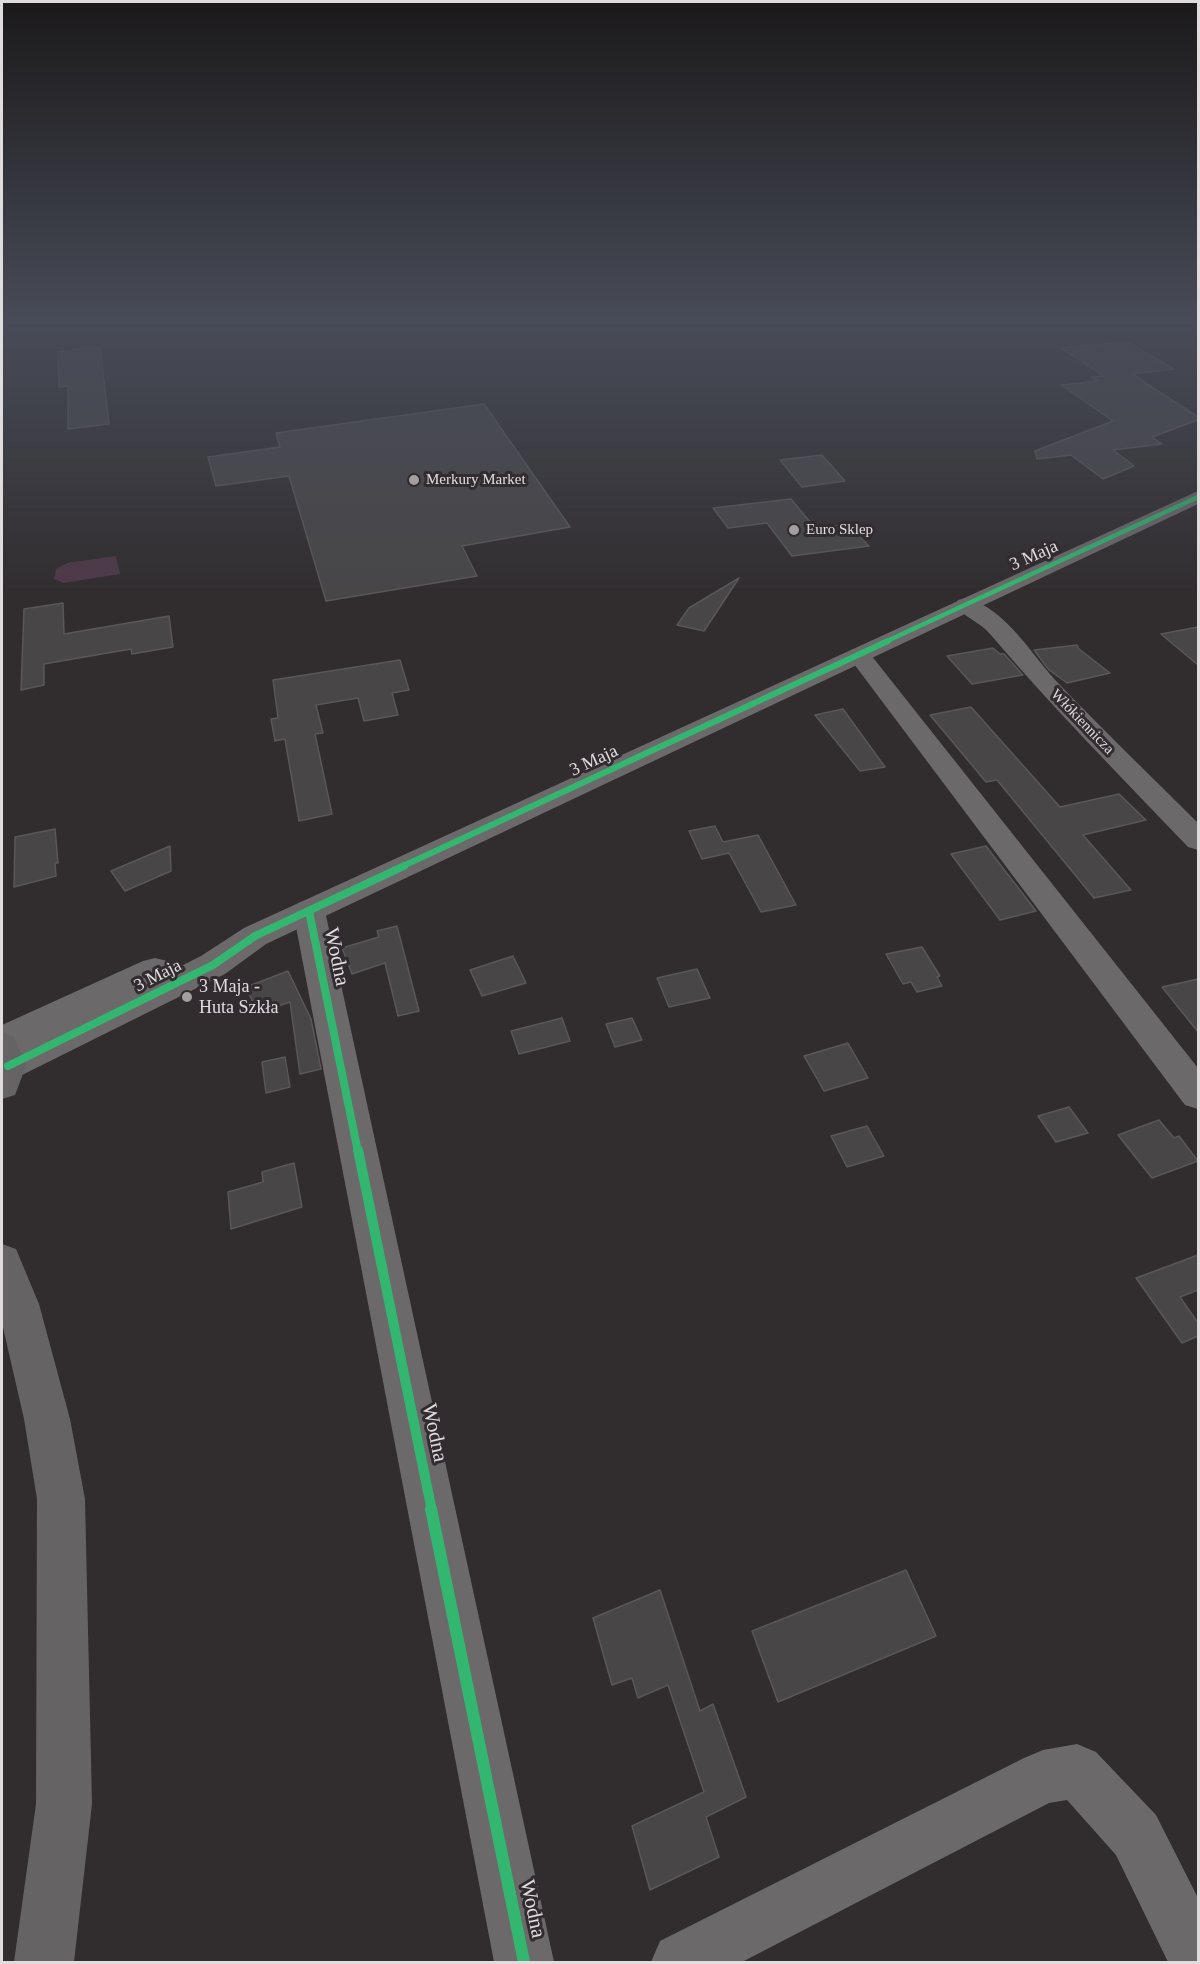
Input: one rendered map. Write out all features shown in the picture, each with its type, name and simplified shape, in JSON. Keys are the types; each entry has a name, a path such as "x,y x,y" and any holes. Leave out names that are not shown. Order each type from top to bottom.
{"main road":[{"path":"2,1263 18,1304 47,1419 61,1499 64,1803 44,1962"}],"street":[{"name":"3 Maja","path":"3,1059 213,965 255,936 1198,497"},
{"name":"Włókiennicza","path":"966,605 993,622 1049,688 1198,840"},
{"path":"859,656 1198,1094"},
{"name":"Wodna","path":"309,911 524,1962"},
{"path":"681,1962 1043,1777 1077,1772 1136,1835 1198,1959"}],"shaded area":[{"path":"116,556 120,574 63,583 54,579 56,569 67,563"}],"building":[{"path":"68,414 108,414 109,424 68,429"},
{"name":"Merkury Market","path":"415,414 491,414 570,527 462,546 477,576 326,601 289,476 216,486 208,457 280,447 276,433"},
{"path":"1102,414 1193,414 1198,417 1198,420 1152,437 1162,444 1113,450 1134,466 1103,479 1071,455 1037,459 1035,451 1113,421"},
{"path":"822,455 845,481 802,487 780,460"},
{"path":"791,499 816,529 847,524 869,546 792,556 767,523 728,528 713,508"},
{"path":"739,578 704,631 677,625 689,608"},
{"path":"63,603 64,634 169,616 173,647 132,654 131,649 44,664 44,685 21,690 24,609"},
{"path":"1198,627 1198,665 1161,634"},
{"path":"1077,645 1110,673 1067,683 1049,670 1034,650"},
{"path":"993,648 1000,654 1004,654 1023,675 972,684 947,656"},
{"path":"400,660 409,690 392,693 398,715 364,721 358,698 316,705 323,733 315,734 332,814 299,821 285,739 275,741 271,719 278,718 273,680"},
{"path":"971,707 1060,807 1119,794 1146,820 1083,835 1131,890 1094,898 997,780 986,782 930,715"},
{"path":"843,709 885,767 860,771 815,715"},
{"path":"715,826 723,842 758,835 796,905 761,912 729,853 702,859 689,831"},
{"path":"55,829 58,863 55,863 56,876 14,887 15,837"},
{"path":"170,846 171,871 125,891 111,871"},
{"path":"986,846 1036,911 1000,920 951,854"},
{"path":"397,926 419,1011 398,1016 385,963 352,974 342,948 379,937 377,931"},
{"path":"922,947 940,976 937,977 942,986 917,992 911,982 903,984 886,954"},
{"path":"513,956 526,983 482,996 470,970"},
{"path":"697,969 710,998 669,1007 657,978"},
{"path":"288,971 311,1019 321,1069 300,1074 290,1002 273,1008 270,1001 255,1007 246,987"},
{"path":"1198,979 1198,1032 1162,987"},
{"path":"562,1018 570,1041 519,1054 511,1031"},
{"path":"632,1018 642,1040 615,1047 606,1024"},
{"path":"848,1043 868,1078 824,1091 804,1056"},
{"path":"285,1057 290,1087 266,1093 262,1062"},
{"path":"1069,1107 1088,1133 1056,1142 1038,1116"},
{"path":"1159,1120 1174,1138 1179,1136 1198,1161 1152,1178 1118,1135"},
{"path":"867,1126 884,1156 847,1167 831,1136"},
{"path":"294,1163 302,1207 231,1229 228,1192 263,1182 262,1172"},
{"path":"1198,1255 1198,1290 1180,1297 1198,1323 1198,1336 1182,1343 1136,1278"},
{"path":"906,1570 936,1636 778,1702 752,1631"},
{"path":"660,1590 700,1711 713,1704 746,1797 706,1817 719,1857 650,1890 632,1826 704,1792 668,1685 638,1698 632,1678 612,1685 593,1618"}],"cycle path":[{"path":"8,1066 213,965 255,936 1198,497"},
{"path":"309,911 524,1962"}],"place":[{"name":"Merkury Market","path":"414,480"},
{"name":"Euro Sklep","path":"794,530"},
{"name":"3 Maja - Huta Szkła","path":"187,997"}]}
